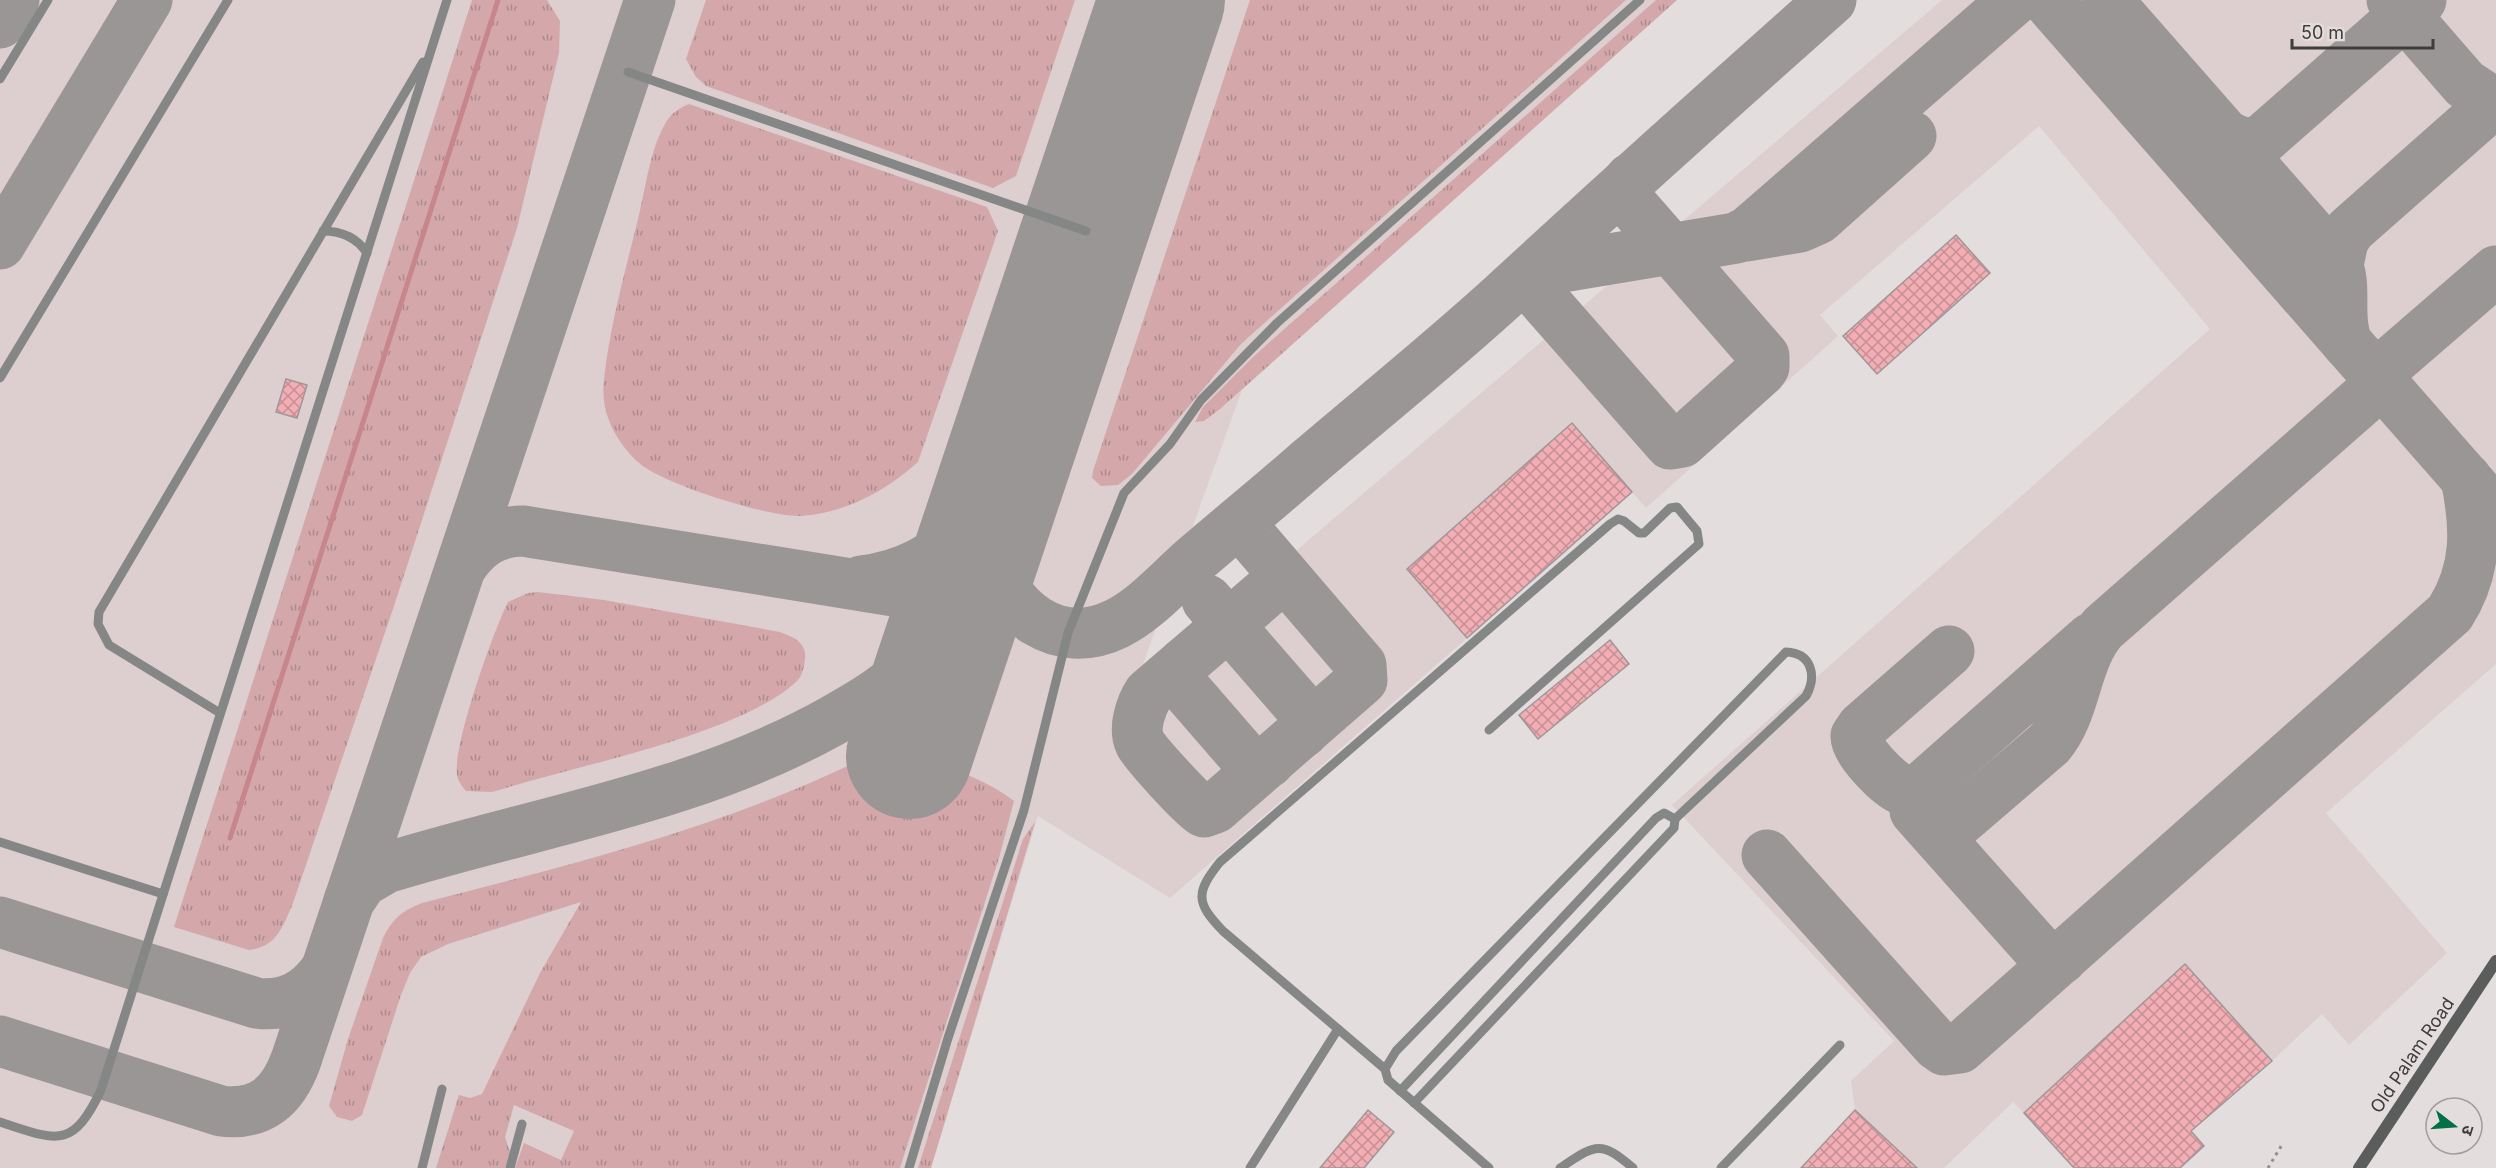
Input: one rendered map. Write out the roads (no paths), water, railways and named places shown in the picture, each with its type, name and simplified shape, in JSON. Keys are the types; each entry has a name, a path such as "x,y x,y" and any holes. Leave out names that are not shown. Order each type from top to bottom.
{"street":[{"name":"Old Palam Road","path":"2359,1168 2496,962"}],"lane":[{"path":"0,80 48,0"},
{"path":"0,378 228,0"},
{"path":"0,1122 57,1137 72,1132 82,1122 101,1090 447,0"},
{"path":"909,1168 948,1038 1024,810 1068,633 1124,493 1170,444 1201,400 1277,323 1640,0"},
{"path":"220,713 109,645 98,624 99,612 432,47"},
{"path":"628,72 1086,231"},
{"path":"323,231 342,233 354,239 367,253"},
{"path":"1488,730 1699,544 1697,531 1677,507 1670,508 1644,533 1639,533 1618,519 1610,524 1220,862 1209,876 1201,896 1206,913 1223,931 1385,1069 1388,1080 1489,1168"},
{"path":"1385,1069 1396,1051 1786,652 1797,652 1804,657 1813,670 1813,683 1806,696 1675,819 1674,828 1414,1103"},
{"path":"1400,1091 1656,818 1664,813 1675,819"},
{"path":"0,842 163,894"},
{"path":"1250,1168 1338,1029"},
{"path":"1720,1168 1840,1045"},
{"path":"422,1168 442,1089"},
{"path":"510,1168 522,1124"},
{"path":"1560,1168 1591,1149 1605,1148 1615,1152 1633,1168"}],"waterway":[{"path":"230,838 498,0"}]}
